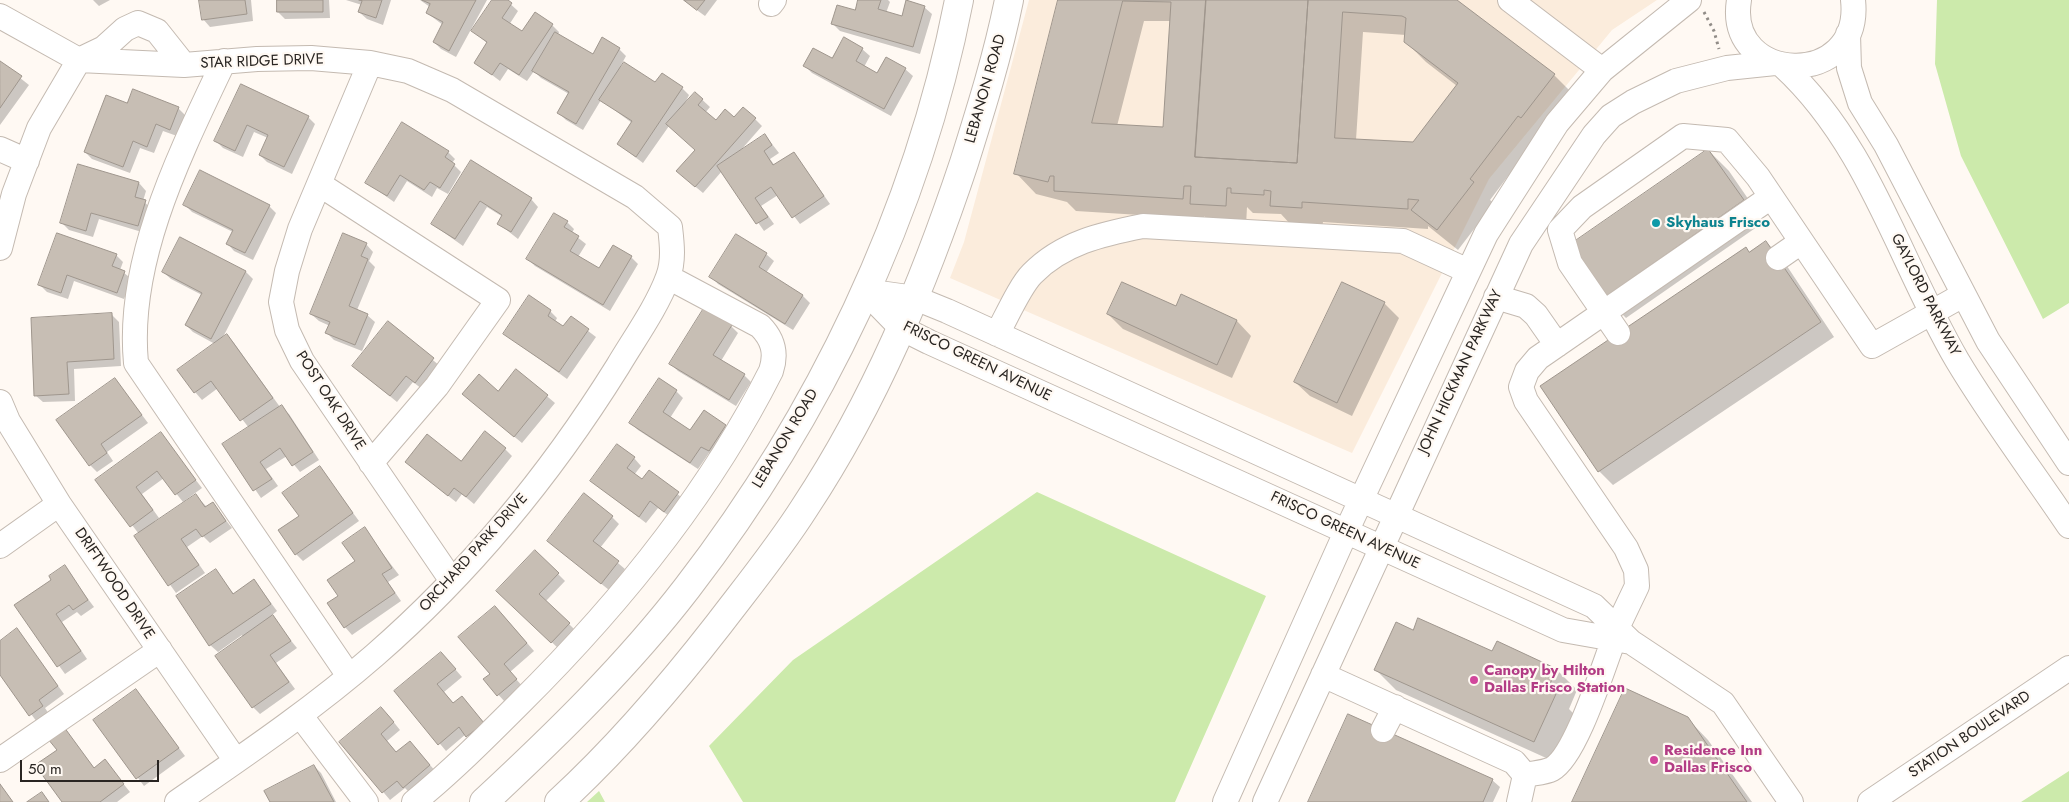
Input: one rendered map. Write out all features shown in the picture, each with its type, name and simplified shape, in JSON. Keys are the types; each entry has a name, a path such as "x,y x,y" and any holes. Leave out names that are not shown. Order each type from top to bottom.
{"main road":[{"name":"LEBANON ROAD","path":"484,802 582,709 687,589 773,465 812,398 865,291 914,172 959,0"},
{"name":"LEBANON ROAD","path":"559,802 671,685 805,507 864,408 915,298 947,215 1000,44 1009,0"}],"street":[{"path":"1510,0 1602,70"},
{"name":"GAYLORD PARKWAY","path":"1739,0 1739,21 1745,36 1760,55 1779,65 1805,87 1834,123 1859,162 1957,359 2069,526"},
{"path":"1225,802 1346,532 1486,234 1557,123 1602,70 1696,5"},
{"path":"1854,13 1849,68 1860,103 1886,145 1988,341 2069,463"},
{"name":"JOHN HICKMAN PARKWAY","path":"1265,802 1521,244 1594,135 1611,116 1653,90 1676,81 1727,68 1779,65 1800,67 1825,59 1838,48 1854,13"},
{"name":"STAR RIDGE DRIVE","path":"0,16 79,60 184,65 311,58 370,63 408,71 452,90 635,197 670,227"},
{"path":"0,248 14,194 39,128 79,60 104,48 125,29 138,23 157,31 184,65"},
{"path":"224,62 173,176 148,246 133,334 136,363 349,676"},
{"name":"POST OAK DRIVE","path":"370,63 300,229 287,270 281,302 287,330 302,361 452,581"},
{"path":"1618,333 1570,263 1560,230 1582,207 1683,136 1727,140 1758,178 1872,346 1963,295"},
{"path":"0,150 27,161"},
{"path":"319,184 498,300 437,386 371,463"},
{"path":"1525,775 1551,770 1562,761 1577,735 1620,636 1637,586 1636,570 1626,548 1526,401 1521,387 1527,371 1538,358 1771,197"},
{"path":"997,334 1031,275 1066,247 1104,234 1143,226 1403,241 1468,271"},
{"name":"ORCHARD PARK DRIVE","path":"177,802 300,715 398,634 452,581 520,502 568,439 614,371 668,277 672,251 670,227"},
{"path":"1778,258 1802,242"},
{"path":"414,802 485,738 558,665 633,582 712,472 771,371 774,352 767,334 760,326 668,277"},
{"name":"FRISCO GREEN AVENUE","path":"865,291 915,298 1594,606 1620,636 1723,703 1791,802"},
{"name":"FRISCO GREEN AVENUE","path":"865,291 901,328 1381,548 1563,630 1620,636"},
{"path":"1496,297 1526,306 1536,315 1557,345"},
{"name":"DRIFTWOOD DRIVE","path":"0,402 8,421 59,504 236,761"},
{"path":"0,546 59,504"},
{"path":"0,760 160,650"},
{"name":"STATION BOULEVARD","path":"1870,802 2069,668"},
{"path":"1323,675 1501,755 1514,762 1525,775"},
{"path":"1383,730 1395,707"},
{"path":"300,715 366,802"},
{"path":"1518,802 1525,775"}],"path":[{"path":"1696,5 1714,31 1719,49"}],"shaded area":[{"path":"1029,0 1657,0 1612,30 1489,179 1352,453 950,278 964,242"}],"green space":[{"path":"1937,0 2069,0 2069,303 2043,319 1961,156 1935,64"},
{"path":"1037,492 1266,596 1175,802 743,802 709,746 793,660"},
{"path":"2069,771 2069,802 2021,802"},
{"path":"599,791 605,802 587,802"}],"building":[{"path":"199,0 245,0 247,14 202,20"},
{"path":"277,0 323,0 323,12 277,12"},
{"path":"359,0 382,0 376,18 358,12 362,1"},
{"path":"422,0 476,0 449,51 433,42 443,22 426,13 430,4"},
{"path":"492,0 508,0 512,3 502,18 522,31 535,12 553,24 519,75 500,63 492,75 474,63 487,42 471,31"},
{"path":"684,0 705,0 697,10"},
{"path":"858,0 881,0 878,9 902,16 906,0 925,6 913,47 831,24 837,5 855,10"},
{"path":"1058,0 1206,0 1195,157 1297,163 1308,0 1457,0 1555,74 1521,118 1518,116 1470,179 1474,182 1437,230 1411,210 1419,200 1408,199 1408,209 1302,202 1302,208 1270,206 1271,191 1264,190 1264,195 1231,193 1231,188 1227,188 1226,206 1190,204 1191,186 1184,186 1183,199 1054,191 1054,176 1050,176 1048,182 1014,174","holes":["1123,1 1171,2 1163,127 1092,123","1343,12 1402,16 1406,18 1404,42 1458,83 1413,142 1335,138"]},
{"path":"1206,0 1308,0 1297,163 1195,157"},
{"path":"555,32 593,54 602,37 620,48 576,124 557,113 569,92 532,71"},
{"path":"844,37 863,48 856,61 877,73 886,57 906,68 884,109 803,66 813,48 832,58"},
{"path":"0,61 22,76 0,108"},
{"path":"624,62 655,82 662,73 683,87 636,157 617,144 632,121 599,100"},
{"path":"241,84 309,116 284,167 259,155 268,135 247,125 235,151 214,141"},
{"path":"133,89 179,107 170,130 156,124 147,147 133,141 123,167 84,152 106,95 127,103"},
{"path":"695,92 703,99 698,105 716,120 725,109 734,117 743,107 756,118 695,187 676,171 695,150 666,124"},
{"path":"402,122 449,151 445,157 455,164 440,188 430,182 424,190 400,175 387,196 365,183"},
{"path":"765,134 772,145 764,151 773,165 794,152 824,196 792,218 771,187 755,198 768,217 756,224 717,166"},
{"name":"Skyhaus Frisco","path":"1708,149 1744,200 1604,298 1568,246"},
{"path":"471,160 532,198 511,232 497,224 502,215 480,201 455,239 431,224"},
{"path":"78,164 139,182 135,197 146,200 138,226 91,213 86,231 60,223"},
{"path":"200,170 270,205 245,253 226,244 233,230 183,205"},
{"path":"554,213 568,221 564,227 579,236 570,251 599,268 613,245 632,256 603,305 526,259"},
{"path":"57,233 117,254 112,266 125,271 117,293 67,275 61,293 38,285"},
{"path":"343,233 367,243 361,256 368,259 349,306 368,314 355,345 325,333 330,322 310,314"},
{"path":"736,234 767,253 759,267 803,295 785,324 709,277"},
{"path":"180,237 246,271 211,339 185,325 202,293 162,272"},
{"path":"1766,241 1821,322 1598,472 1540,386 1746,247 1749,252"},
{"path":"1122,282 1176,306 1181,294 1237,320 1217,365 1107,314"},
{"path":"1342,282 1385,302 1337,403 1294,382"},
{"path":"529,295 551,310 548,316 563,326 571,316 589,329 559,372 503,334"},
{"path":"704,308 732,325 713,355 745,374 729,400 669,364"},
{"path":"112,313 114,359 67,362 69,394 34,396 31,318"},
{"path":"388,321 434,358 415,383 406,376 390,396 352,366"},
{"path":"227,334 273,398 240,421 211,381 194,393 177,370"},
{"path":"516,369 548,395 514,437 462,394 479,374 498,391"},
{"path":"115,378 142,415 101,444 107,453 89,466 56,420"},
{"path":"659,378 677,390 663,412 690,430 704,410 726,425 709,451 701,447 690,463 629,423"},
{"path":"282,405 313,452 292,466 280,448 260,462 272,479 253,491 222,444"},
{"path":"485,431 506,448 466,497 454,488 448,496 405,462 427,434 461,461"},
{"path":"161,432 196,480 175,495 157,471 136,487 153,510 130,527 95,480"},
{"path":"617,444 635,457 627,468 642,479 649,470 679,492 664,512 650,501 639,517 590,481"},
{"path":"320,466 353,513 295,555 278,530 299,516 282,493"},
{"path":"584,493 613,516 593,541 619,561 601,584 547,541"},
{"path":"196,494 205,507 213,502 226,521 202,537 196,529 181,539 199,565 168,586 134,536"},
{"path":"365,527 392,568 382,574 395,593 344,628 327,603 338,596 327,580 355,561 342,543"},
{"path":"535,550 559,573 539,594 570,623 551,643 496,591"},
{"path":"65,565 88,600 73,610 69,605 56,614 81,651 57,667 14,605 51,580 49,576"},
{"path":"216,569 233,594 254,579 271,604 209,646 176,596"},
{"path":"495,606 527,643 504,664 517,679 497,696 483,679 490,674 458,637"},
{"path":"273,615 291,641 270,655 289,682 252,708 215,656"},
{"name":"Canopy by Hilton Dallas Frisco Station","path":"1418,618 1492,651 1497,641 1557,669 1547,690 1556,694 1534,742 1374,670 1396,622 1413,630"},
{"path":"17,628 58,686 39,700 43,706 29,716 0,675 0,641"},
{"path":"441,652 456,669 437,684 453,703 462,696 484,723 466,737 459,727 438,745 394,691"},
{"name":"Residence Inn Dallas Frisco","path":"1625,688 1688,717 1747,802 1572,802"},
{"path":"136,689 179,748 136,779 93,720"},
{"path":"381,707 394,722 381,734 396,752 410,741 430,765 403,788 397,781 382,793 339,742"},
{"path":"1348,714 1493,779 1483,802 1308,802"},
{"path":"64,727 94,768 105,759 124,784 100,802 62,802 35,765 57,750 48,739"},
{"path":"314,765 334,802 270,802 264,791"},
{"path":"0,784 13,802 0,802"},
{"path":"42,792 49,802 27,802"}],"place":[{"name":"Skyhaus Frisco","path":"1656,223"},
{"name":"Canopy by Hilton Dallas Frisco Station","path":"1474,680"},
{"name":"Residence Inn Dallas Frisco","path":"1654,760"}]}
